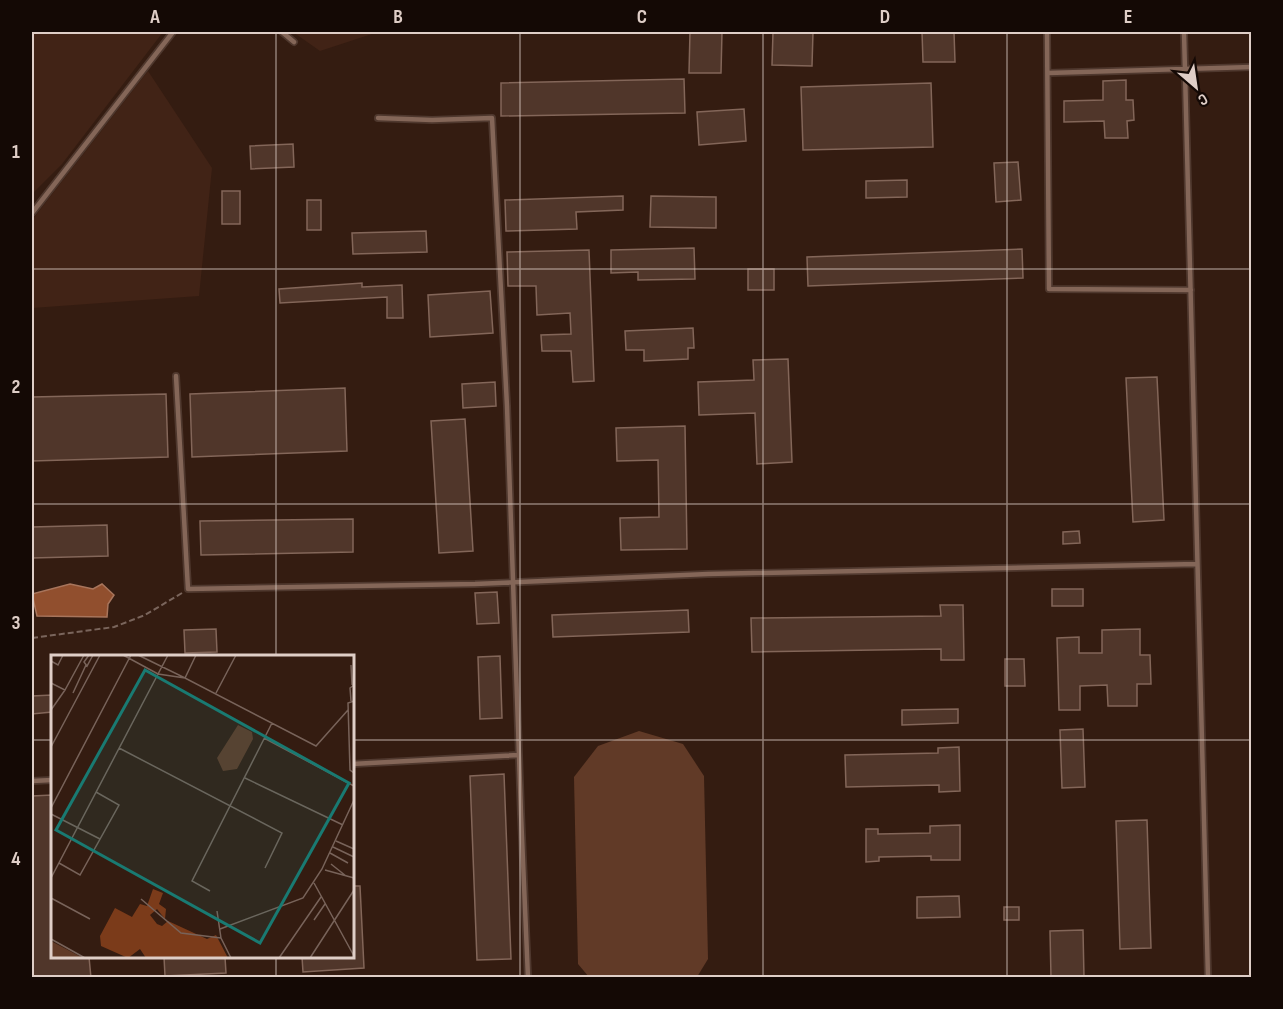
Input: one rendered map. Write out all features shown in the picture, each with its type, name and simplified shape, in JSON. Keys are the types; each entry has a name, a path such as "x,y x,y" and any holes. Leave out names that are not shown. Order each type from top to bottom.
{"lane":[{"path":"32,213 173,32"},
{"path":"282,32 294,42"},
{"path":"1047,32 1049,289 1191,290"},
{"path":"1184,32 1208,978"},
{"path":"1047,73 1251,67"},
{"path":"378,118 432,120 492,118 507,406 528,978"},
{"path":"176,376 188,589 463,584 708,574 1197,564"},
{"path":"354,764 519,755"},
{"path":"32,781 51,780"}],"path":[{"path":"32,638 114,627 146,615 188,589"}],"shaded area":[{"path":"32,32 163,32 62,164 32,194"},
{"path":"293,32 378,32 320,51"},
{"path":"148,71 212,168 199,296 32,308 32,220"},
{"path":"70,584 93,589 102,584 114,595 108,604 107,617 37,616 32,594"},
{"path":"639,731 683,744 704,776 708,959 697,977 589,977 578,964 574,777 598,746"}],"building":[{"path":"690,32 722,32 721,73 689,73"},
{"path":"773,32 813,32 812,66 772,65"},
{"path":"922,32 954,32 955,62 923,62"},
{"path":"684,79 685,113 501,116 501,83"},
{"path":"1126,80 1126,100 1133,100 1134,120 1127,121 1128,138 1105,138 1104,121 1064,122 1064,101 1103,100 1103,81"},
{"path":"931,83 933,147 803,150 801,87"},
{"path":"744,109 746,141 699,145 697,112"},
{"path":"293,144 294,167 251,169 250,146"},
{"path":"1018,162 1021,200 996,202 994,163"},
{"path":"907,180 907,197 866,198 866,181"},
{"path":"222,191 240,191 240,224 222,224"},
{"path":"623,196 623,210 576,212 577,229 506,231 505,200"},
{"path":"651,196 716,197 716,228 650,227"},
{"path":"307,200 321,200 321,230 307,230"},
{"path":"426,231 427,252 353,254 352,233"},
{"path":"694,248 695,279 638,280 638,272 611,273 611,250"},
{"path":"1022,249 1023,278 808,286 807,257"},
{"path":"589,250 594,381 573,382 571,351 542,351 541,335 571,334 570,313 537,315 536,286 508,286 507,252"},
{"path":"748,269 774,269 774,290 748,290"},
{"path":"362,283 362,287 402,285 403,318 387,318 387,297 280,303 279,289"},
{"path":"490,291 493,333 430,337 428,295"},
{"path":"693,328 694,348 688,348 688,359 644,361 644,350 626,350 625,331"},
{"path":"788,359 792,462 757,464 755,413 699,415 698,382 754,380 753,360"},
{"path":"1157,377 1164,520 1133,522 1126,378"},
{"path":"495,382 496,406 463,408 462,384"},
{"path":"345,388 347,451 192,457 190,394"},
{"path":"166,394 168,457 32,461 32,397"},
{"path":"465,419 473,551 439,553 431,421"},
{"path":"685,426 687,549 621,550 620,518 659,517 658,460 617,461 616,428"},
{"path":"353,519 353,552 201,555 200,521"},
{"path":"107,525 108,556 32,558 32,527"},
{"path":"1079,531 1080,543 1063,544 1063,532"},
{"path":"1052,589 1083,589 1083,606 1052,606"},
{"path":"497,592 499,623 477,624 475,593"},
{"path":"940,605 963,605 964,660 941,660 941,649 752,652 751,618 941,616"},
{"path":"688,610 689,632 553,637 552,615"},
{"path":"216,629 217,652 185,653 184,630"},
{"path":"1140,629 1140,655 1150,655 1151,684 1137,684 1137,706 1108,706 1107,685 1080,686 1080,710 1059,710 1057,638 1079,637 1079,653 1102,653 1102,630"},
{"path":"500,656 502,718 480,719 478,657"},
{"path":"1005,659 1024,659 1025,686 1005,686"},
{"path":"51,695 51,712 32,714 32,696"},
{"path":"958,709 958,723 902,725 902,710"},
{"path":"1083,729 1085,787 1062,788 1060,730"},
{"path":"959,747 960,791 939,792 939,785 846,787 845,755 938,753 938,748"},
{"path":"504,774 511,959 477,960 470,776"},
{"path":"51,795 51,958 89,958 91,978 32,978 32,796"},
{"path":"1147,820 1151,948 1120,949 1116,821"},
{"path":"960,825 960,860 931,860 931,856 879,857 879,861 866,862 866,829 878,829 878,834 930,833 930,826"},
{"path":"354,886 360,886 364,968 303,972 302,958 354,958"},
{"path":"959,896 960,917 917,918 917,897"},
{"path":"1004,907 1019,907 1019,920 1004,920"},
{"path":"1083,930 1084,978 1051,978 1050,931"},
{"path":"164,958 225,958 226,973 165,976"}]}
